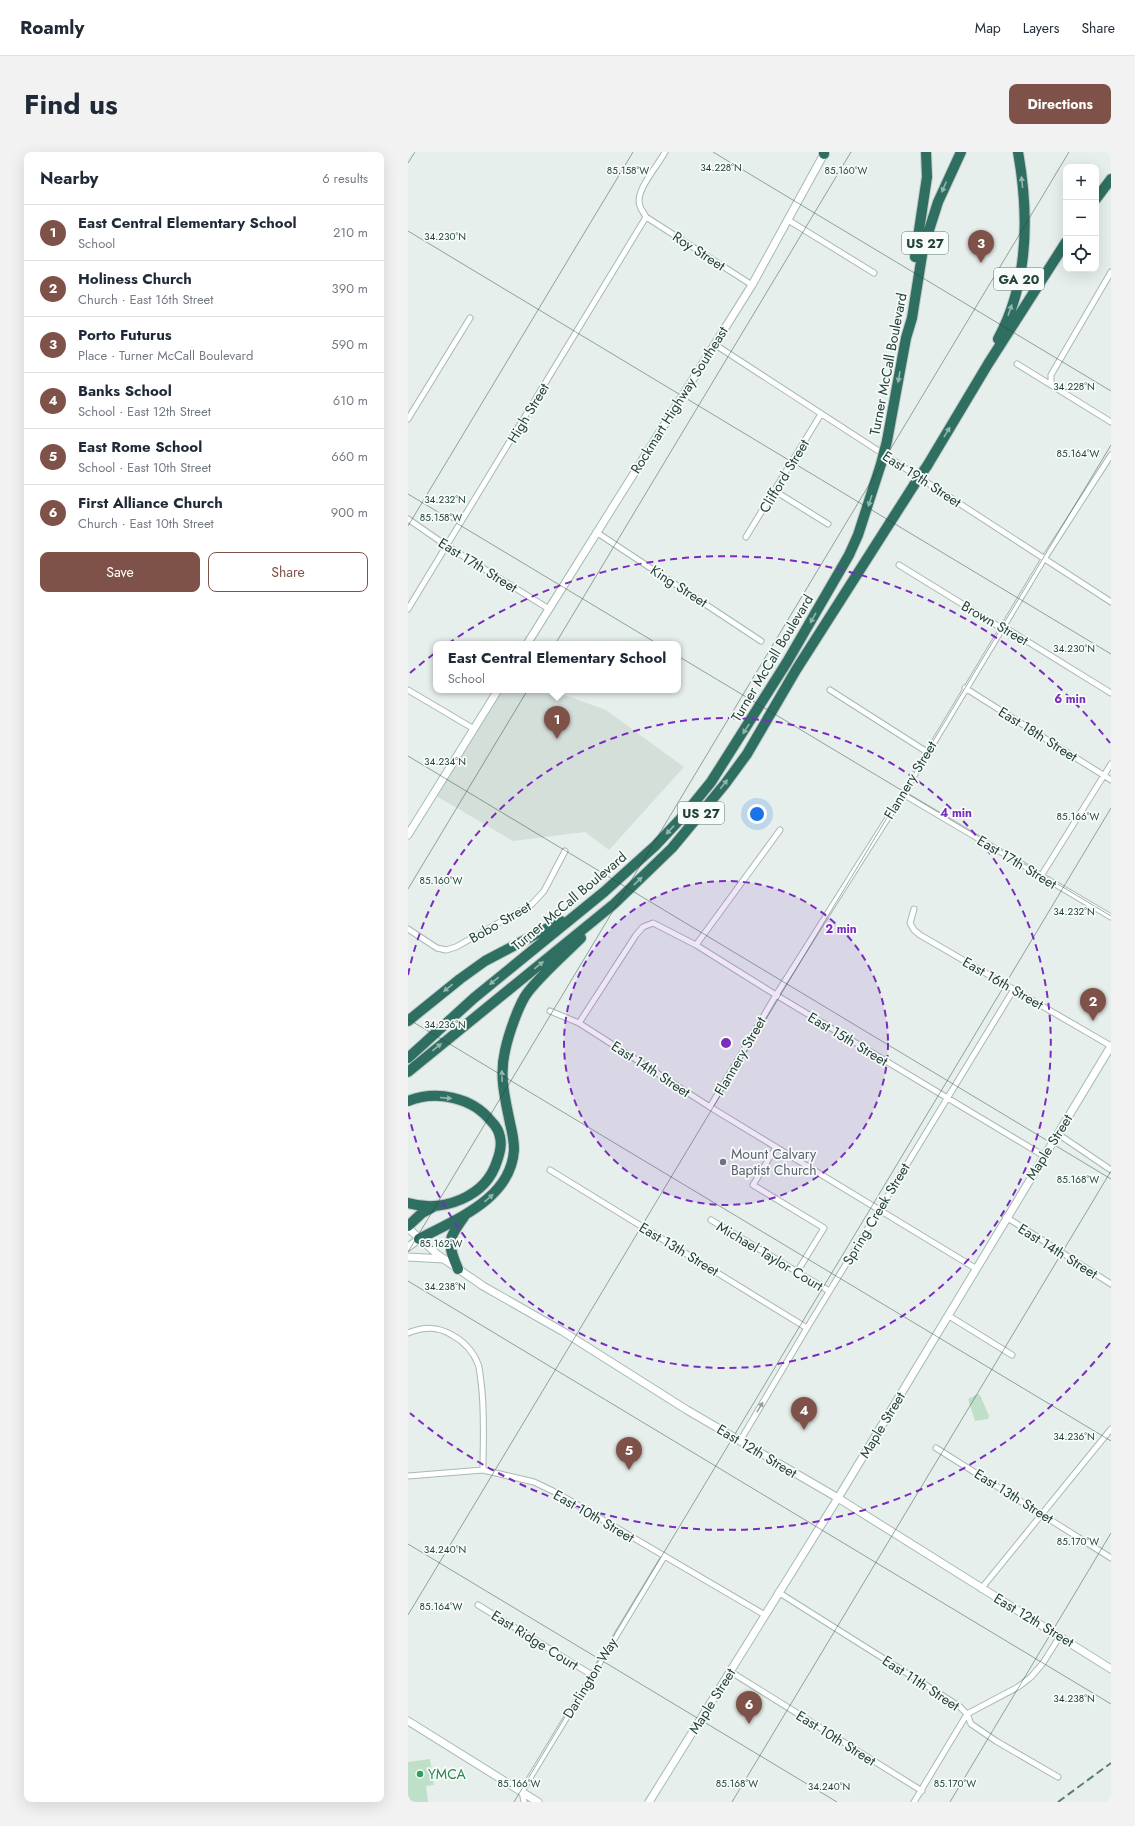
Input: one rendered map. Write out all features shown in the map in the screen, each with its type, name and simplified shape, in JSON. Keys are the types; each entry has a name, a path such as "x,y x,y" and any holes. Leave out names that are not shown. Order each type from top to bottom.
{"highway":[{"path":"906,338 907,314 927,177 926,152"},
{"name":"Turner McCall Boulevard","path":"408,1058 474,998 604,892 655,846 712,782 783,669 849,555 860,529 887,441 906,338 912,318 923,249 929,227 949,177 962,152"},
{"name":"GA 20","path":"969,396 1010,312 1018,284 1024,254 1026,227 1018,152"},
{"path":"1099,195 1111,179"},
{"name":"Turner McCall Boulevard","path":"408,1072 614,904 672,848 725,784 747,754 800,664 927,466 969,396 1063,247"},
{"path":"419,1239 475,1209 493,1194 504,1179 514,1149 504,1097 502,1068 510,1033 527,993 614,904"},
{"path":"408,1021 485,961 578,912"},
{"path":"408,1101 416,1098 429,1097 460,1099 474,1105 487,1116 496,1127 500,1136 500,1150 494,1169 483,1186 460,1201 433,1207 422,1213 408,1227"},
{"path":"408,1203 433,1207"},
{"path":"458,1269 450,1251 450,1244 454,1231 466,1214"}],"main road":[{"name":"Rockmart Highway Southeast","path":"529,641 752,285 824,153"},
{"path":"408,834 496,693"},
{"name":"Maple Street","path":"649,1802 731,1672 778,1592 838,1498 949,1316 975,1268 1111,1046"},
{"name":"East 12th Street","path":"408,1227 419,1239 444,1259 483,1286 562,1331 740,1441 838,1498 981,1589 1060,1636 1111,1669"},
{"path":"408,1247 419,1239"},
{"path":"408,1257 444,1259"},
{"path":"408,1721 538,1802"}],"street":[{"path":"646,217 639,205 639,192 665,152"},
{"name":"Roy Street","path":"646,217 752,285"},
{"name":"High Street","path":"408,608 646,217"},
{"path":"788,220 874,273"},
{"path":"1051,385 1051,375 1111,272"},
{"path":"408,419 470,318"},
{"name":"East 19th Street","path":"714,344 1111,602"},
{"path":"1017,364 1111,422"},
{"name":"Clifford Street","path":"746,537 821,414"},
{"name":"Flannery Street","path":"710,1107 776,995 903,794 965,688 1004,627 1044,559 1111,455"},
{"path":"775,491 828,524"},
{"name":"East 17th Street","path":"408,519 447,546 548,610"},
{"name":"King Street","path":"596,532 761,641"},
{"name":"Brown Street","path":"899,565 1111,693"},
{"name":"East 18th Street","path":"965,688 1111,780"},
{"path":"408,690 474,729"},
{"path":"830,690 927,752"},
{"path":"1041,876 1111,764"},
{"name":"East 17th Street","path":"903,794 1111,917"},
{"path":"696,945 780,830"},
{"name":"Bobo Street","path":"408,929 436,948 446,950 456,947 532,904 539,898 565,851"},
{"name":"East 16th Street","path":"914,910 910,923 914,930 1111,1046"},
{"name":"East 15th Street","path":"579,1023 636,935 643,927 653,923 696,945 776,995 1044,1156"},
{"name":"Spring Creek Street","path":"740,1441 806,1328 1014,989"},
{"name":"East 14th Street","path":"550,1011 579,1023 710,1107 975,1268"},
{"path":"1058,1134 1111,1170"},
{"path":"776,1147 753,1185 824,1228 797,1272"},
{"name":"East 13th Street","path":"550,1170 806,1328"},
{"name":"East 14th Street","path":"1006,1218 1111,1284"},
{"name":"Michael Taylor Court","path":"711,1220 829,1292"},
{"path":"949,1316 1012,1354"},
{"path":"408,1333 424,1328 439,1329 446,1331 470,1348 478,1364 484,1400 483,1470"},
{"path":"981,1589 1111,1429"},
{"name":"East 13th Street","path":"936,1448 1042,1513 1111,1558"},
{"name":"East 10th Street","path":"408,1476 483,1470 534,1482 557,1493 765,1615"},
{"name":"Darlington Way","path":"522,1792 664,1557"},
{"name":"East 11th Street","path":"778,1592 959,1706 967,1714 971,1724 996,1741 1058,1777"},
{"name":"East Ridge Court","path":"478,1605 592,1675"},
{"path":"914,1802 967,1714 1018,1687 1031,1677 1046,1659 1060,1636"},
{"name":"East 10th Street","path":"731,1672 922,1791"},
{"path":"522,1792 524,1802"}],"shaded area":[{"path":"496,693 559,693 606,710 684,767 609,850 585,832 513,841 433,794"}],"green space":[{"path":"978,1394 980,1395 989,1416 988,1419 975,1421 968,1399"},
{"name":"YMCA","path":"430,1759 434,1785 426,1786 428,1802 408,1802 408,1762"}],"railway":[{"path":"1058,1802 1111,1763"}],"place":[{"name":"Porto Futurus","path":"981,263"},
{"name":"East Central Elementary School","path":"557,739"},
{"name":"Holiness Church","path":"1093,1021"},
{"name":"Mount Calvary Baptist Church","path":"723,1162"},
{"name":"Banks School","path":"804,1430"},
{"name":"East Rome School","path":"629,1470"},
{"name":"First Alliance Church","path":"749,1724"},
{"name":"YMCA","path":"420,1774"}]}
